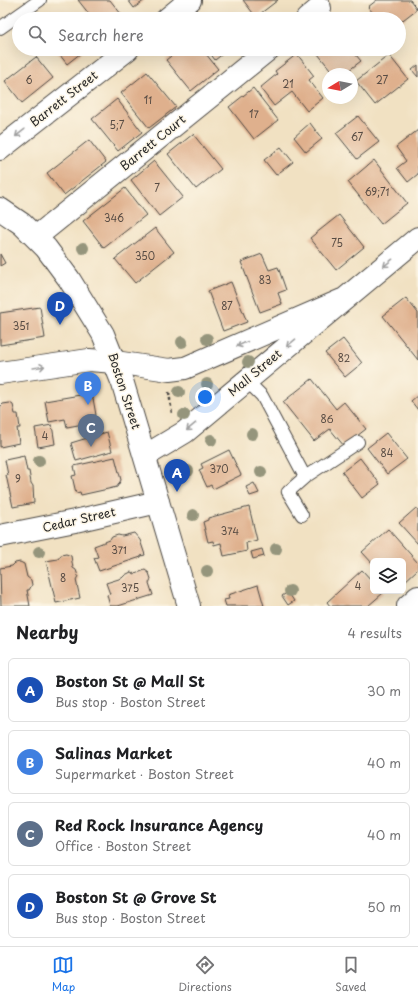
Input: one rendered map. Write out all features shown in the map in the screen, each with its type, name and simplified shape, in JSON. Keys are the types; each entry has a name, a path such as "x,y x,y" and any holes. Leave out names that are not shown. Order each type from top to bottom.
{"street":[{"path":"175,12 190,0"},
{"name":"Barrett Street","path":"0,149 119,56"},
{"name":"Barrett Court","path":"36,237 260,56"},
{"name":"Boston Street","path":"0,209 36,237 46,248 66,274 97,322 115,362 145,456 189,606"},
{"name":"Mall Street","path":"145,456 185,432 418,238"},
{"name":"Mall Street","path":"0,373 78,361 115,362 169,370 189,367 342,300"},
{"name":"Cedar Street","path":"0,536 158,502"},
{"path":"408,606 418,597"}],"lane":[{"path":"23,12 40,0"},
{"path":"0,28 12,20"},
{"path":"247,380 262,396 305,477"},
{"path":"302,515 288,492 305,477 358,442"}],"path":[{"path":"168,385 172,420"}],"building":[{"path":"78,0 110,0 119,12 87,12"},
{"path":"128,0 145,0 134,8"},
{"path":"243,0 278,0 262,12 252,12"},
{"path":"377,0 410,0 417,9 406,18 406,12 372,12 368,7"},
{"path":"61,56 77,56 67,64"},
{"path":"171,56 208,56 218,69 191,91 166,60"},
{"path":"212,56 220,56 215,60"},
{"path":"294,56 299,56 314,76 309,80 322,99 307,111 292,92 274,106 260,88 277,74 275,71"},
{"path":"320,56 357,56 361,61 352,68 329,68"},
{"path":"388,56 390,56 408,79 375,105 358,84 358,79"},
{"path":"36,57 53,78 22,103 5,81"},
{"path":"418,65 418,77 412,70"},
{"path":"147,72 176,107 149,128 121,93"},
{"path":"253,88 278,120 254,139 229,107"},
{"path":"117,99 142,132 118,151 92,119"},
{"path":"358,116 379,142 357,159 336,133"},
{"path":"310,123 322,139 306,152 294,137"},
{"path":"418,130 418,174 408,182 397,168 406,161 396,147"},
{"path":"193,134 221,169 196,189 168,154"},
{"path":"89,140 106,162 64,195 47,173"},
{"path":"281,147 293,162 276,175 264,160"},
{"path":"374,160 407,203 381,224 348,182"},
{"path":"154,161 183,197 159,216 131,180"},
{"path":"125,188 146,215 104,248 83,221"},
{"path":"339,215 364,247 336,270 310,238"},
{"path":"155,228 174,252 135,283 115,259"},
{"path":"0,254 5,263 0,266"},
{"path":"262,254 269,270 278,267 286,290 278,293 282,304 260,312 241,262"},
{"path":"231,282 247,322 223,331 208,291"},
{"path":"406,298 418,313 418,360 383,316"},
{"path":"40,307 45,338 0,345 0,313"},
{"path":"343,339 362,363 345,377 325,353"},
{"path":"312,379 336,409 344,402 366,429 344,446 330,429 314,441 283,402"},
{"path":"92,393 96,415 88,416 89,423 67,427 65,419 49,422 45,401"},
{"path":"418,395 418,410 411,401"},
{"path":"10,403 13,405 15,414 18,414 20,428 17,428 19,443 0,447 0,407 3,404"},
{"path":"52,425 55,444 38,447 35,428"},
{"path":"107,432 112,451 76,461 71,443"},
{"path":"386,433 407,459 387,474 367,448"},
{"path":"229,450 241,475 213,489 211,485 207,487 199,470 203,468 201,464"},
{"path":"24,456 27,471 29,471 33,486 34,503 13,507 6,475 8,475 5,460"},
{"path":"115,457 121,480 117,487 81,495 80,492 76,493 72,476 76,475 74,466"},
{"path":"360,458 380,484 362,498 342,472"},
{"path":"254,483 259,493 250,496 246,487"},
{"path":"249,507 257,540 246,543 247,551 224,556 221,543 214,545 213,541 208,542 203,522 208,520 208,518"},
{"path":"416,508 418,511 418,544 399,523"},
{"path":"388,529 418,563 418,569 406,580 406,558 370,558 370,561 362,552"},
{"path":"134,533 140,540 145,555 99,571 94,558 98,557 94,546 110,540 112,537 118,535 122,536"},
{"path":"262,549 264,556 253,559 251,552"},
{"path":"66,554 71,556 73,568 76,570 78,576 76,580 80,598 56,603 46,561 58,559 61,555"},
{"path":"20,562 24,564 27,577 31,580 32,585 29,590 27,590 30,606 1,606 0,568 12,566 15,563"},
{"path":"145,570 149,573 151,579 149,583 153,595 118,606 110,606 107,595 110,594 106,583 122,578 131,572 135,574"},
{"path":"362,570 370,579 370,594 382,594 368,606 330,606 327,602"},
{"path":"258,585 264,606 226,606 224,600 229,599 228,595"},
{"path":"288,592 294,601 288,605 282,596"}],"place":[{"name":"Boston St @ Grove St","path":"60,325"},
{"name":"Salinas Market","path":"88,405"},
{"name":"Red Rock Insurance Agency","path":"91,447"},
{"name":"Boston St @ Mall St","path":"177,492"}]}
